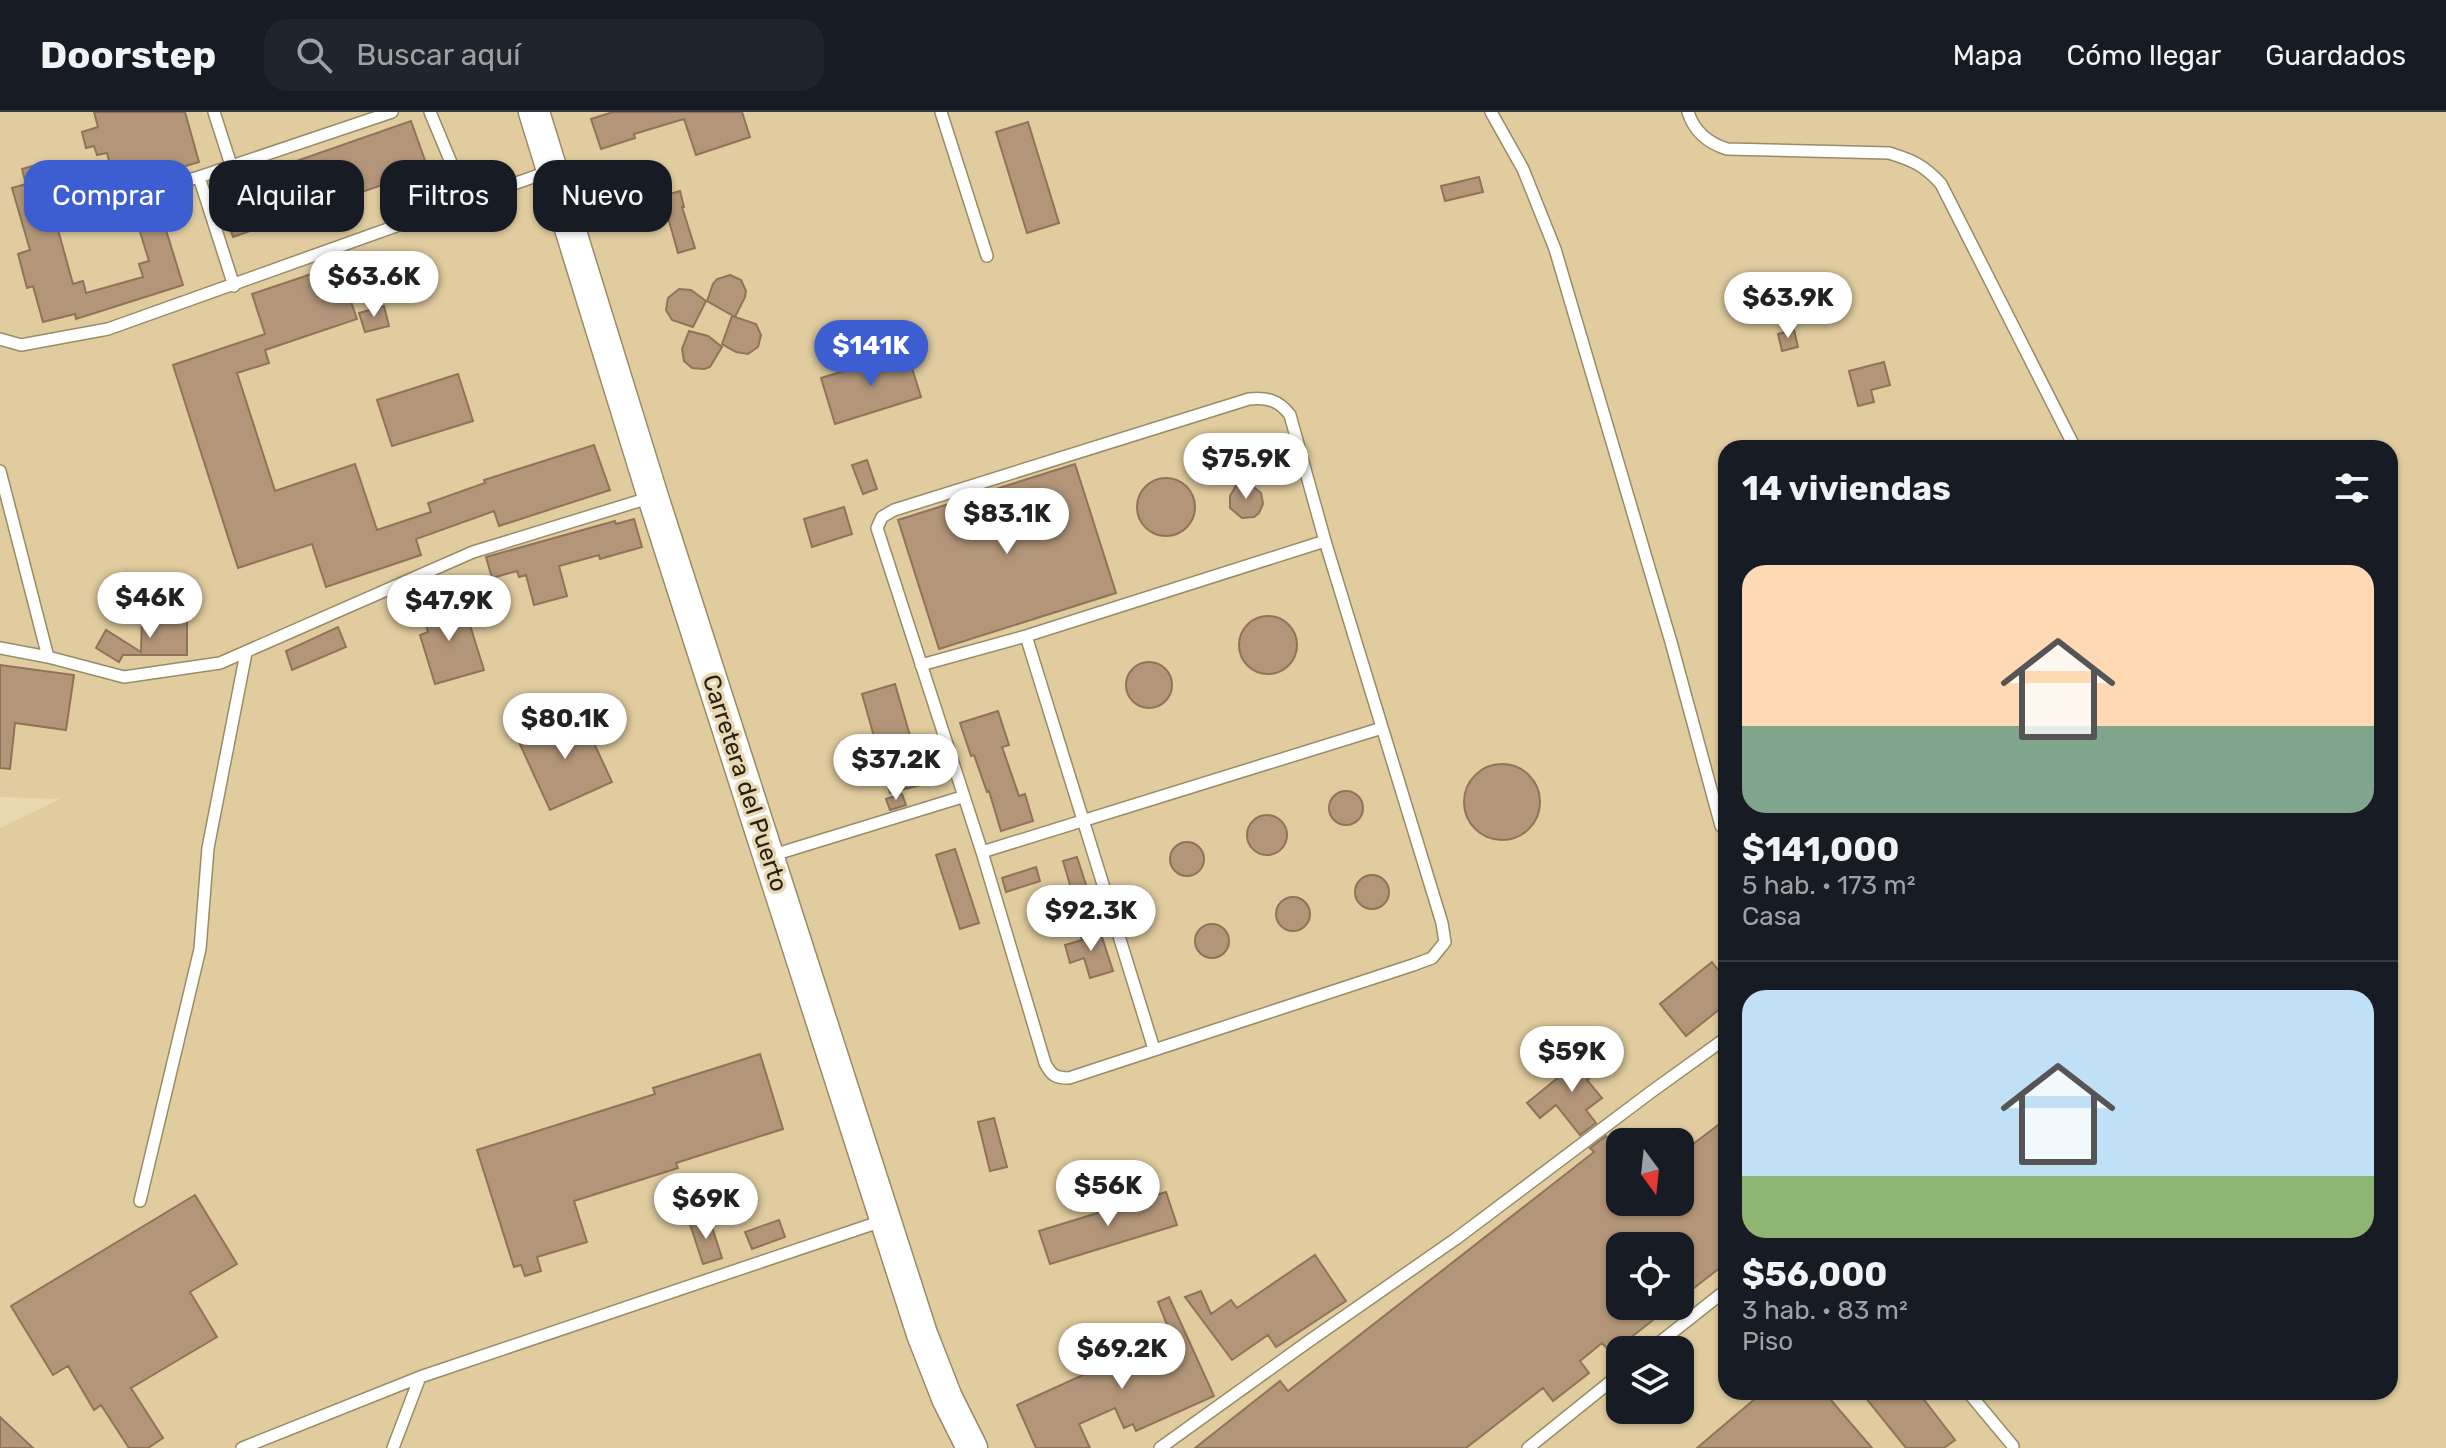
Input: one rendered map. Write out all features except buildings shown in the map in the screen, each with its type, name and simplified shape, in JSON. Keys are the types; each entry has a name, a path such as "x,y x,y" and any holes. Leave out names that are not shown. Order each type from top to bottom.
{"main road":[{"name":"Carretera del Puerto","path":"534,112 550,160"},
{"name":"Carretera del Puerto","path":"572,232 653,497 922,1334 947,1398 972,1448"}],"lane":[{"path":"214,112 229,160"},
{"path":"246,160 392,112"},
{"path":"430,112 450,160"},
{"path":"941,112 987,256"},
{"path":"1491,112 1523,169 1555,249 1671,642 1718,815"},
{"path":"1688,112 1691,123 1702,135 1714,145 1727,149 1889,153 1928,169 1941,184 2071,440"},
{"path":"193,179 209,173"},
{"path":"199,177 234,286"},
{"path":"0,339 21,345 108,329 382,232"},
{"path":"1263,397 1283,405 1290,415 1325,541 1442,923 1445,942 1432,958 1069,1078 1057,1078 1050,1074 1045,1063 982,852 921,665 877,528 882,517 894,510 1249,399 1263,397"},
{"path":"0,471 48,657"},
{"path":"0,648 124,677 220,663 473,552 653,497"},
{"path":"921,665 1026,636 1325,541"},
{"path":"1026,636 1154,1049"},
{"path":"140,1201 200,949 208,848 246,653"},
{"path":"982,852 1382,728"},
{"path":"769,856 962,797"},
{"path":"1160,1448 1457,1238 1718,1044"},
{"path":"242,1448 420,1377 886,1220"},
{"path":"1668,1336 1718,1296"},
{"path":"393,1448 420,1377"},
{"path":"1528,1448 1606,1385"},
{"path":"1975,1400 2013,1446"}],"shaded area":[{"path":"0,112 2446,112 2446,1448 0,1448 0,828 60,799 0,797"}]}
